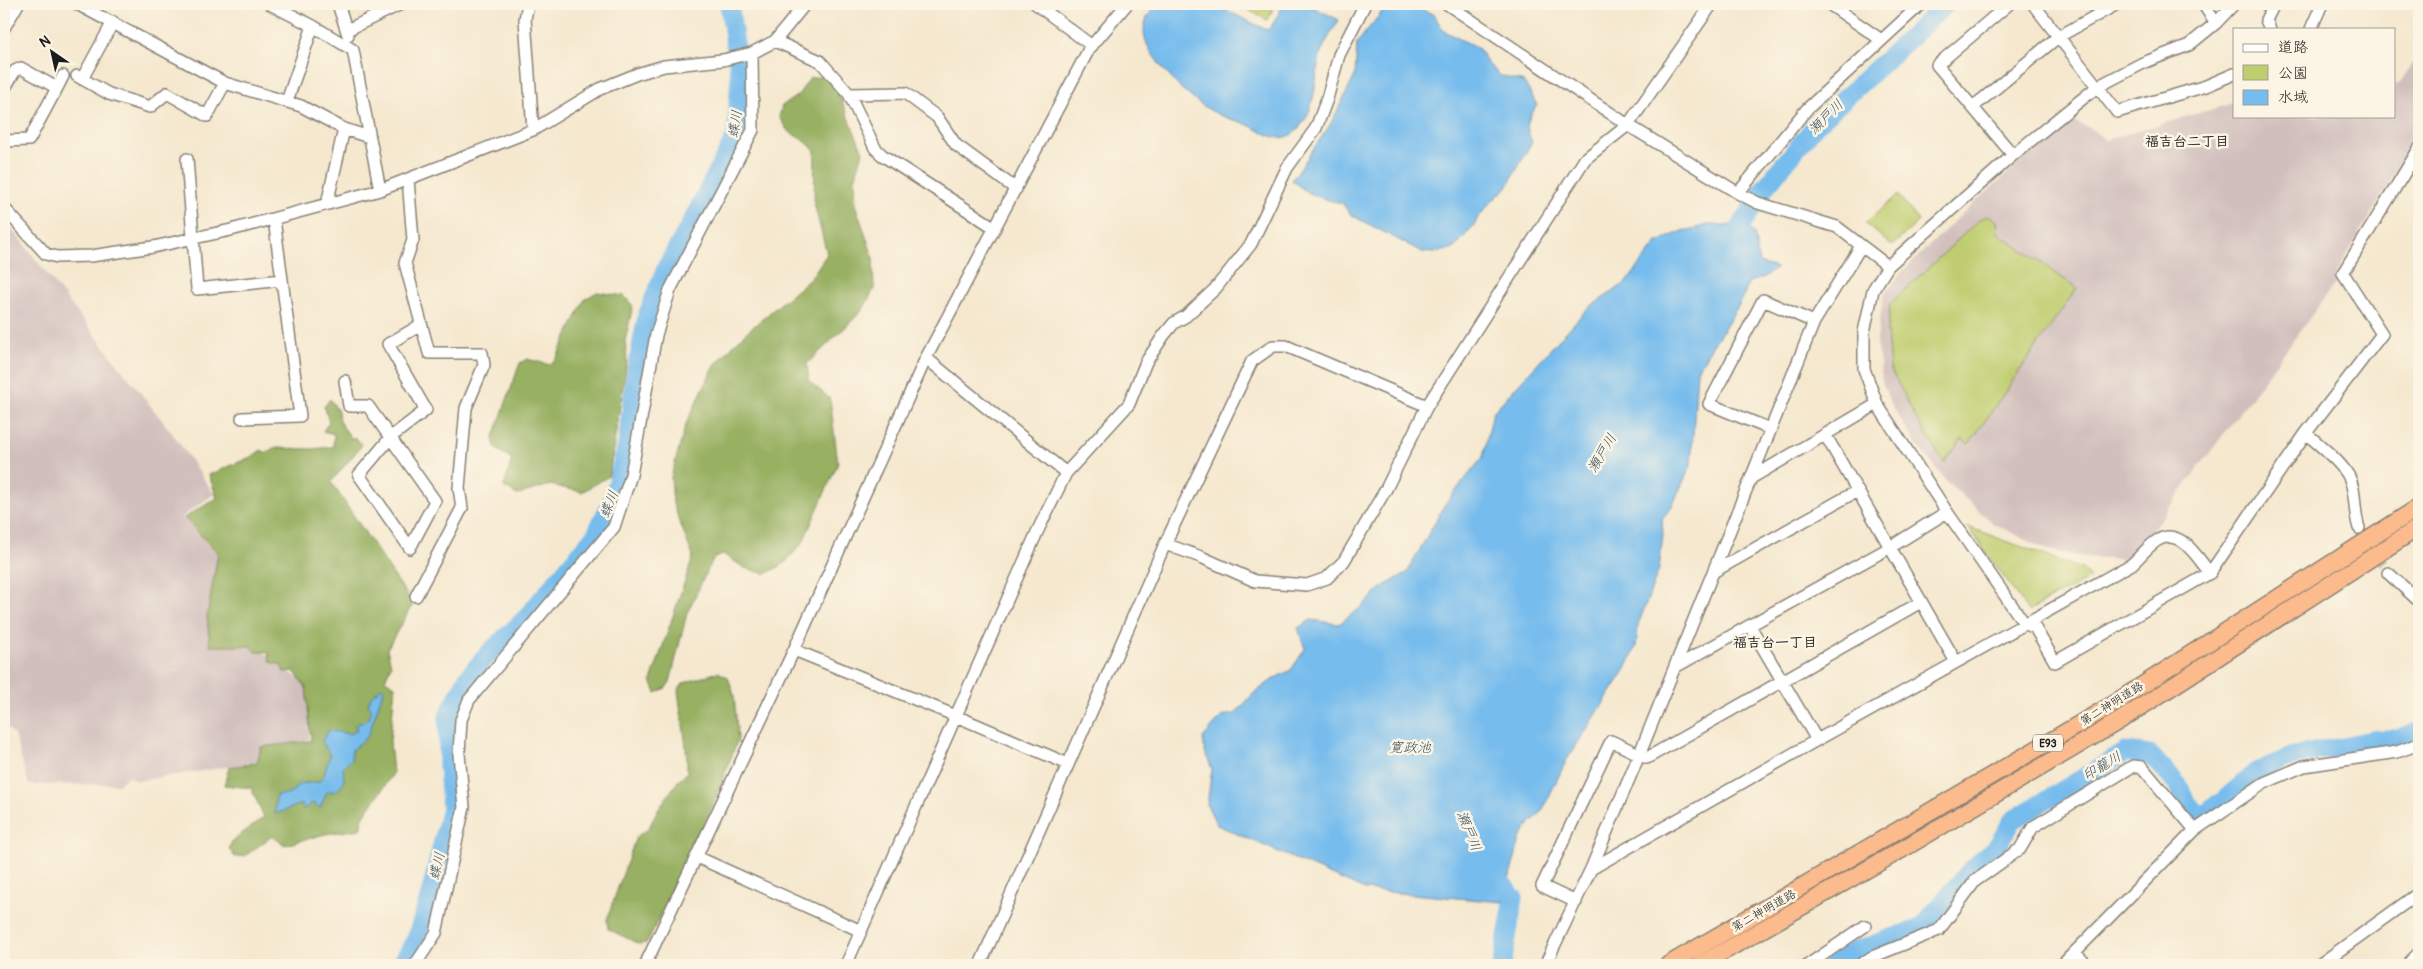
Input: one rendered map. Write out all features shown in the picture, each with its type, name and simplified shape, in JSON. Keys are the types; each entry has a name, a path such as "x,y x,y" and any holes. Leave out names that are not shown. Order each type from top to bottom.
{"highway":[{"name":"第二神明道路","path":"1668,965 2110,706 2419,507"},
{"name":"第二神明道路","path":"1700,965 1901,850 2119,720 2419,527"}],"street":[{"path":"4,28 18,4"},
{"path":"77,4 225,83 287,101 344,129 369,137"},
{"path":"270,4 313,26 353,50"},
{"path":"338,4 353,50 380,190"},
{"path":"347,30 401,4"},
{"path":"528,4 524,20 533,130"},
{"path":"4,208 46,254 57,257 91,256 194,238 274,219 380,190 533,130 600,89 637,74 664,66 723,60 752,53 775,41 805,4"},
{"path":"1036,4 1092,46"},
{"path":"645,965 794,650 926,358 1092,46 1127,4"},
{"path":"846,965 1038,530 1066,473 1129,404 1146,362 1174,322 1186,316 1215,289 1251,244 1287,168 1316,128 1327,99 1339,55 1365,4"},
{"path":"1447,4 1628,124 1738,193 1758,203 1837,227 1888,266"},
{"path":"1165,544 1202,557 1255,581 1307,585 1327,578 1344,561 1386,489 1427,406 1585,159 1628,124 1712,4"},
{"path":"1829,4 1880,40"},
{"path":"1738,193 1807,109 1921,4"},
{"path":"2009,4 1937,65 2013,155"},
{"path":"2033,4 2117,112 2206,86 2233,74"},
{"path":"1973,107 2058,37 2117,4"},
{"path":"2203,4 2216,23"},
{"path":"2234,4 2216,23 2189,45 2143,63 2097,87 2013,155 1888,266 1872,290 1864,332 1864,369 1877,404 1947,512 2024,622 2036,628 2055,662 2210,573 2306,433 2382,334 2343,273 2419,149"},
{"path":"2270,28 2266,20 2274,4"},
{"path":"2311,28 2322,4"},
{"path":"113,22 80,77 108,94 150,107 167,93 207,116 225,83"},
{"path":"287,101 313,26"},
{"path":"775,41 820,61 849,94 875,148 882,154 995,228"},
{"path":"416,965 436,933 464,807 459,754 461,720 469,700 614,527 632,475 656,335 670,290 753,130 752,53"},
{"path":"4,89 15,71 21,68 57,88"},
{"path":"4,141 29,140 63,76"},
{"path":"849,94 905,93 937,117 956,145 1016,189"},
{"path":"327,204 344,129"},
{"path":"187,159 197,289 282,280"},
{"path":"408,179 413,240 405,263 429,353 482,353 484,365 466,408 459,488 462,508 416,596"},
{"path":"242,418 300,416 274,219"},
{"path":"1545,965 1591,869 1677,666 1814,322 1861,246"},
{"path":"1770,429 1709,404 1763,300 1814,322"},
{"path":"345,381 349,406 368,406 391,437 435,500 410,548 359,475 391,437 426,410 388,344 421,325"},
{"path":"980,965 1165,544 1252,361 1274,346 1286,346 1427,406"},
{"path":"926,358 1066,473"},
{"path":"1753,477 1826,436 1877,404"},
{"path":"2306,433 2337,462 2348,476 2353,495 2354,515 2359,528"},
{"path":"1826,436 1956,662"},
{"path":"1715,571 1857,491"},
{"path":"1677,666 1890,548 1947,512"},
{"path":"1591,869 2024,622 2132,564 2159,539 2172,537 2182,540 2210,573"},
{"path":"2388,573 2419,601"},
{"path":"1576,902 1542,886 1611,742 1647,758 1921,602"},
{"path":"1750,626 1817,740"},
{"path":"794,650 1068,764"},
{"path":"2062,965 2195,830 2264,783 2304,766 2397,752 2419,744"},
{"path":"1860,965 1872,957 1939,930 1975,881 2020,848 2033,827 2133,766 2142,767 2195,830"},
{"path":"696,857 861,931"},
{"path":"2319,965 2419,893"},
{"path":"1808,965 1866,926"},
{"path":"2075,953 2087,965"},
{"path":"2407,965 2419,953"}],"shaded area":[{"path":"2419,53 2419,133 2336,273 2337,281 2131,559 2084,557 2047,550 1994,524 1948,483 1916,444 1889,400 1882,381 1877,339 1884,294 1903,271 1962,214 2068,119 2088,127 2106,140 2233,103 2233,118 2396,118 2396,84 2399,84"},
{"path":"4,219 175,437 214,494 182,517 218,554 207,619 210,645 256,647 307,685 309,740 262,748 258,762 137,781 128,776 119,784 29,785 14,735 4,723"}],"green space":[{"path":"1237,4 1276,4 1267,20"},
{"path":"825,76 834,83 863,152 855,179 856,207 873,257 874,289 862,311 807,364 809,381 830,399 838,463 803,542 784,564 766,574 745,568 723,554 713,559 687,613 670,682 666,688 656,693 651,681 693,557 673,504 671,477 686,424 714,366 742,336 810,279 827,254 814,203 815,150 788,131 779,117 782,106 798,95 810,78"},
{"path":"1898,195 1919,221 1892,246 1865,223"},
{"path":"1988,215 1997,221 1998,233 2077,288 1969,444 1962,439 1944,463 1917,420 1890,368 1887,332 1890,304 1979,220"},
{"path":"597,292 624,296 633,306 625,341 627,361 609,476 582,492 550,485 517,495 504,487 512,459 495,448 493,439 520,363 527,359 550,365 557,357 585,299"},
{"path":"330,399 338,411 339,421 351,438 356,438 362,445 331,482 413,604 387,649 391,665 385,680 395,686 390,741 393,774 363,817 360,829 325,834 285,845 272,836 245,856 235,857 229,849 232,841 264,817 251,788 224,785 229,767 257,763 261,747 311,741 306,688 294,671 284,672 281,665 271,662 268,652 256,652 251,646 210,646 207,617 218,553 184,518 217,498 209,475 253,456 261,450 267,453 273,448 311,449 333,447 334,434 323,431 329,422 324,407"},
{"path":"1968,527 2082,569 2090,578 2028,611"},
{"path":"718,672 728,677 734,695 738,739 711,810 647,943 639,944 608,929 607,919 636,837 649,828 656,813 678,781 687,773 678,690 684,683"}],"water":[{"path":"1156,4 1213,4 1267,30 1271,27 1284,4 1307,4 1339,20 1322,50 1311,105 1298,129 1285,137 1271,136 1241,122 1215,113 1188,94 1158,62 1145,39 1145,23"},
{"path":"1385,4 1411,4 1434,15 1444,31 1479,49 1487,63 1501,76 1524,82 1537,105 1527,127 1532,142 1507,187 1490,203 1454,248 1435,253 1422,252 1351,215 1342,203 1315,196 1292,180 1330,125 1355,76 1357,43 1381,13"},
{"name":"寛政池","path":"1709,225 1743,225 1754,233 1759,263 1777,268 1764,277 1749,282 1742,300 1697,370 1691,465 1672,506 1662,519 1663,535 1659,569 1638,625 1636,647 1626,669 1566,761 1541,813 1530,823 1520,839 1503,902 1365,890 1217,825 1207,805 1212,769 1205,752 1203,738 1222,716 1235,714 1253,694 1275,678 1291,670 1305,649 1298,628 1311,620 1339,624 1384,586 1407,573 1445,504 1483,457 1493,412 1587,309 1627,282 1657,242 1683,231"},
{"path":"382,687 384,689 368,736 352,750 351,760 343,767 344,781 338,790 327,792 320,808 313,803 303,809 302,804 275,814 276,795 290,794 299,784 318,782 323,778 330,755 322,741 329,730 350,734 357,730 355,725 368,719 372,709 368,704 371,696"}],"waterway":[{"name":"蝶川","path":"401,965 416,939 430,895 451,808 448,765 448,716 468,677 491,651 525,619 596,534 614,496 627,446 635,378 647,316 667,266 736,136 740,76 729,4"},
{"name":"瀬戸川","path":"1730,245 1763,190 1815,126 1946,4"},
{"name":"印籠川","path":"1833,965 1854,951 1921,928 1966,875 1998,845 2013,820 2126,752 2150,755 2179,786 2187,804 2201,817 2223,801 2256,772 2294,756 2377,739 2398,739 2419,731"},
{"name":"瀬戸川","path":"1490,869 1514,898 1502,965"}],"tunnel":[{"path":"2359,528 2388,573"}],"district":[{"name":"福吉台二丁目","path":"2187,141"},
{"name":"福吉台一丁目","path":"1775,642"}]}
